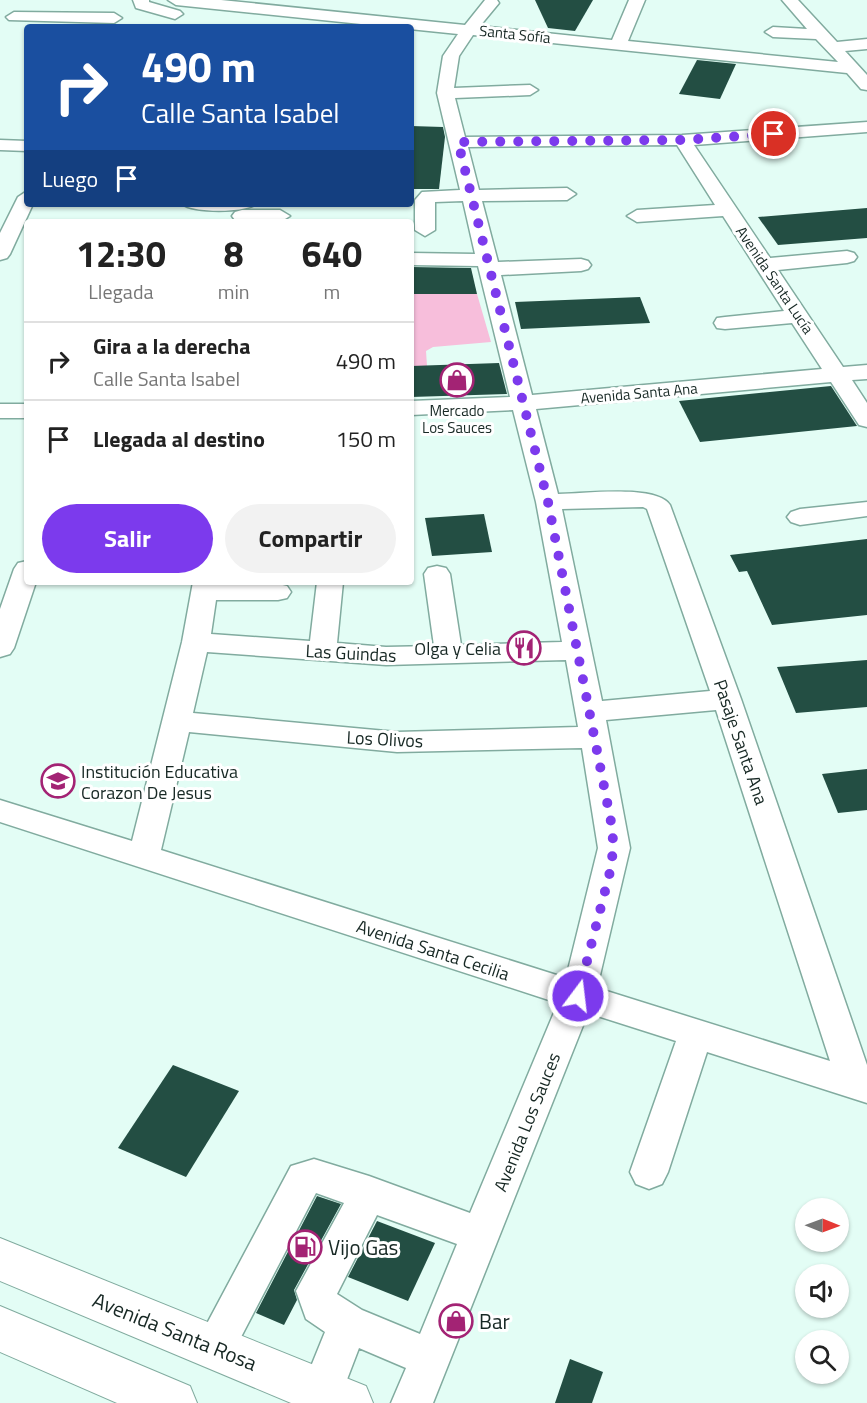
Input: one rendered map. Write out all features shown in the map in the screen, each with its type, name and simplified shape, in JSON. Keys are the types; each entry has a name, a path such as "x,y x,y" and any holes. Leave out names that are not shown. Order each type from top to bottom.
{"main road":[{"name":"Avenida Santa Rosa","path":"0,1259 335,1397"},
{"path":"0,1329 173,1403"}],"street":[{"name":"Santa Sofía","path":"141,0 141,5 147,8 384,14 618,45 853,69"},
{"path":"618,45 637,0"},
{"path":"790,0 867,85"},
{"path":"14,17 111,22 121,3 48,2"},
{"name":"Avenida Los Sauces","path":"412,1403 578,996 614,848 593,724 548,502 447,101 455,23 491,3"},
{"path":"773,32 821,34"},
{"path":"702,54 712,39"},
{"path":"833,47 867,44"},
{"path":"738,57 760,75"},
{"path":"447,101 526,97"},
{"path":"458,142 682,140 867,127"},
{"name":"Avenida Santa Lucía","path":"682,140 867,420"},
{"path":"0,146 24,146"},
{"path":"425,230 425,200 429,196 567,194"},
{"path":"6,254 8,221 24,200"},
{"path":"214,207 280,216"},
{"path":"637,216 729,210"},
{"path":"766,265 847,256"},
{"path":"414,259 487,265 582,265"},
{"path":"725,323 799,316"},
{"name":"Avenida Santa Ana","path":"414,408 522,403 867,372"},
{"path":"0,411 24,411"},
{"name":"Pasaje Santa Ana","path":"548,502 646,500 658,506 861,1086"},
{"path":"800,517 867,510"},
{"path":"437,574 449,656"},
{"path":"0,648 24,578"},
{"path":"322,652 330,585"},
{"path":"144,857 196,642 205,586 278,592"},
{"name":"Las Guindas","path":"196,642 322,652 449,656 577,651"},
{"name":"Los Olivos","path":"176,721 397,742 593,724 727,699"},
{"name":"Avenida Santa Cecilia","path":"0,811 861,1086"},
{"path":"649,1172 696,1033"},
{"path":"214,1348 304,1178 314,1176 369,1193 480,1235"},
{"path":"369,1193 316,1291 321,1306 348,1323 430,1358"},
{"path":"335,1397 348,1323"}],"shaded area":[{"path":"414,294 477,294 491,342 433,347 426,351 427,366 414,366"}],"building":[{"path":"535,0 593,0 575,31 548,28"},
{"path":"697,60 736,64 720,99 679,94"},
{"path":"414,126 443,127 445,137 439,189 414,189"},
{"path":"867,208 867,238 778,245 758,217"},
{"path":"414,267 471,268 477,294 414,294"},
{"path":"640,297 650,323 521,329 515,302"},
{"name":"Mercado Los Sauces","path":"499,363 507,394 414,397 414,366"},
{"path":"831,386 857,426 700,442 679,401"},
{"path":"484,514 492,552 432,556 425,518"},
{"path":"867,539 867,615 772,625 747,571 739,572 730,555"},
{"path":"867,660 867,707 796,713 777,667"},
{"path":"867,769 867,810 838,813 822,774"},
{"path":"173,1065 239,1091 186,1177 118,1148"},
{"name":"Vijo Gas","path":"317,1196 341,1204 294,1290 297,1300 284,1325 256,1313"},
{"name":"Vijo Gas","path":"377,1221 435,1243 408,1301 348,1277"},
{"path":"570,1359 603,1372 592,1403 555,1403"}],"place":[{"name":"Mercado Los Sauces","path":"457,380"},
{"name":"Olga y Celia","path":"524,648"},
{"name":"Institución Educativa Corazon De Jesus","path":"58,781"},
{"name":"Vijo Gas","path":"305,1247"},
{"name":"Bar","path":"456,1321"}],"route":[{"path":"578,996 612,864 613,832 548,502 458,142 682,140 774,134"}]}
